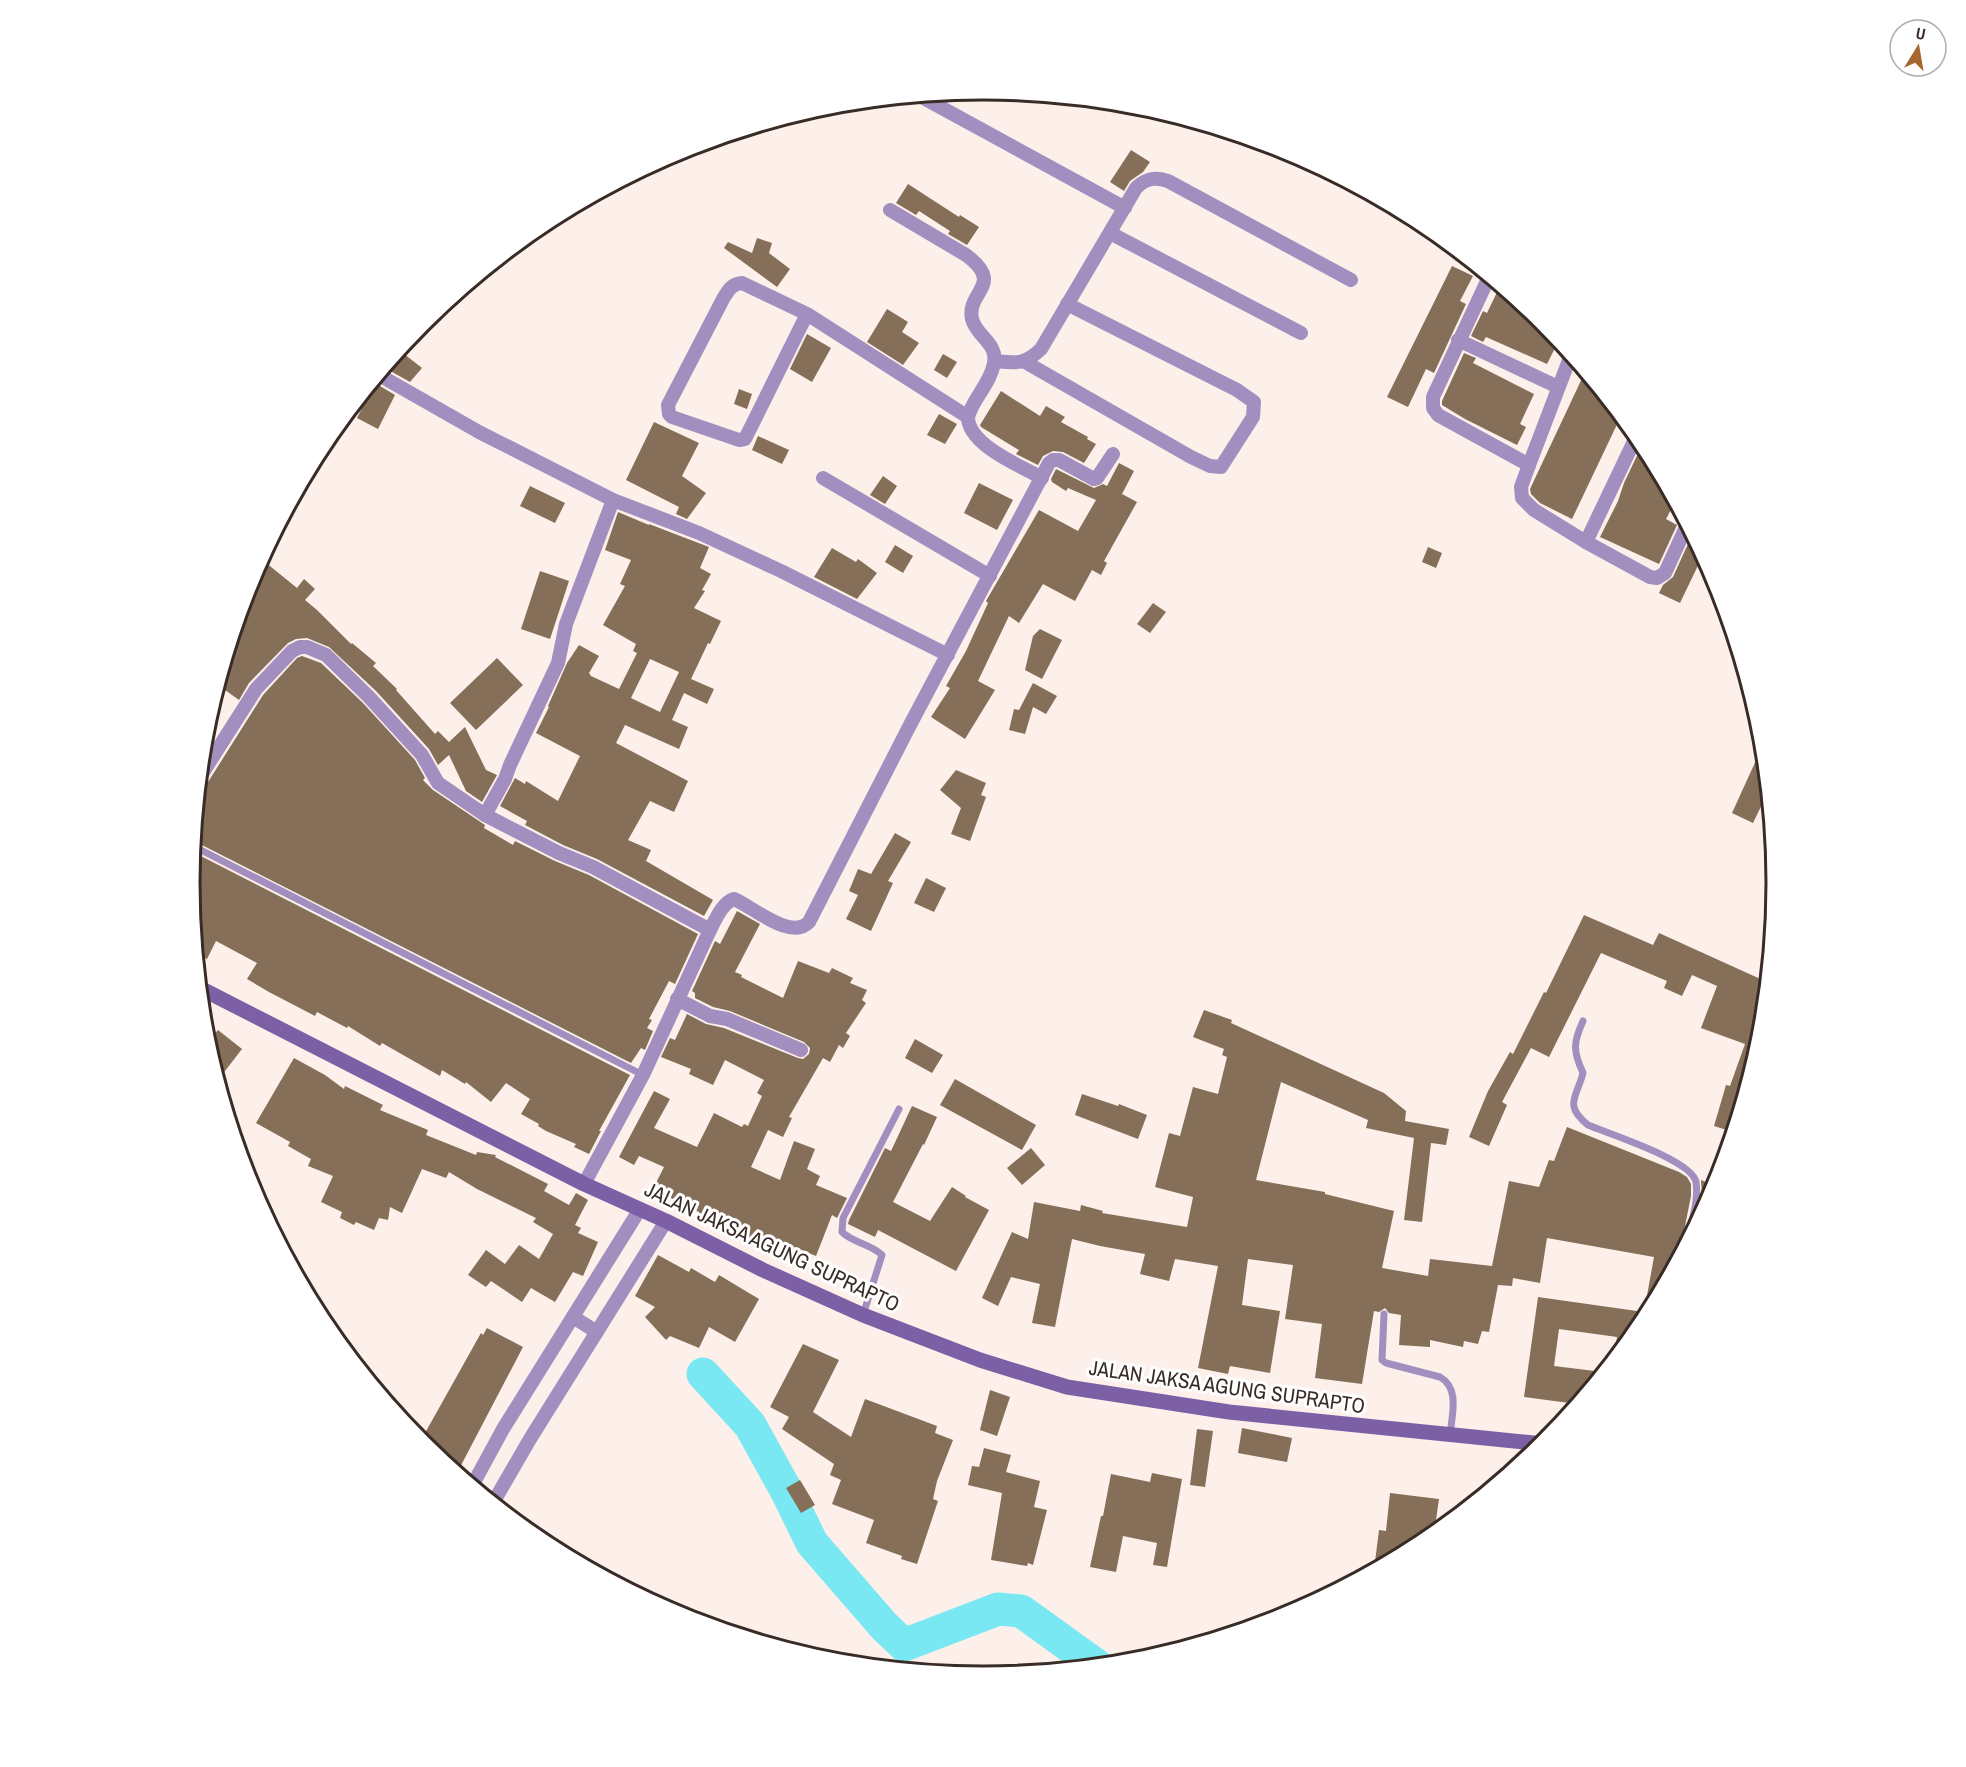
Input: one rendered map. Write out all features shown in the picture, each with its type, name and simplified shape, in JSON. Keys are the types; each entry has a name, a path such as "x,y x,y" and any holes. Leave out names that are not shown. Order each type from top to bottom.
{"main road":[{"name":"JALAN JAKSA AGUNG SUPRAPTO","path":"208,992 584,1184 666,1221 763,1270 862,1314 980,1360 1067,1387 1229,1412 1531,1443"}],"street":[{"path":"931,102 1125,208"},
{"path":"1025,362 1041,349 1136,188 1146,179 1155,178 1168,181 1351,280"},
{"path":"890,210 966,255 983,271 984,280 972,308 972,316 973,323 993,350 994,361 990,374 970,409 968,424 988,448 1042,478"},
{"path":"1110,233 1301,333"},
{"path":"807,315 745,439 739,440 669,414 668,405 723,299 735,284 749,286 807,315 968,417"},
{"path":"1486,284 1433,397 1433,408 1438,415 1529,465"},
{"path":"994,361 1025,362 1191,457 1210,466 1221,467 1253,417 1254,402 1237,390 1067,304"},
{"path":"1458,340 1558,387"},
{"path":"1568,363 1521,487 1522,498 1534,510 1650,577 1657,578 1665,573 1683,533"},
{"path":"385,378 479,432 613,500 720,543 948,655"},
{"path":"1586,542 1632,445"},
{"path":"584,1184 643,1075 710,930 726,904 734,899 740,901 789,928 804,927 809,922 910,725 1051,461 1056,460 1096,479 1113,454"},
{"path":"823,478 990,576"},
{"path":"486,815 506,779 510,765 558,663 566,624 613,500"},
{"path":"210,761 256,689 292,651 300,647 307,647 326,655 369,697 422,754 438,783 486,815 559,853 593,867 710,930"},
{"path":"677,999 710,1016 727,1019 801,1050"},
{"path":"476,1479 503,1429 640,1209"},
{"path":"496,1497 530,1438 666,1221"},
{"path":"573,1317 597,1332"}],"lane":[{"path":"201,850 643,1075"},
{"path":"1583,1021 1575,1040 1574,1051 1584,1073 1575,1093 1573,1107 1576,1116 1588,1125 1674,1160 1687,1169 1696,1180 1695,1208"},
{"path":"862,1314 882,1255 877,1250 842,1232 843,1218 899,1109"},
{"path":"1384,1314 1382,1360 1448,1381 1454,1396 1450,1435"}],"building":[{"path":"1131,150 1150,162 1143,172 1130,181 1124,191 1110,182"},
{"path":"908,184 959,217 960,215 979,227 967,245 948,234 950,231 919,211 916,215 896,203"},
{"path":"757,238 772,243 769,253 790,269 777,287 724,248 728,242 752,253"},
{"path":"1452,266 1473,276 1460,301 1466,304 1434,373 1426,369 1408,407 1387,397"},
{"path":"1497,293 1555,349 1547,364 1486,337 1483,342 1471,336 1483,311 1487,313"},
{"path":"887,309 908,322 902,332 919,343 903,365 867,342"},
{"path":"807,334 831,348 812,382 790,369"},
{"path":"1464,353 1476,358 1473,363 1534,394 1520,424 1526,427 1517,445 1442,405"},
{"path":"943,354 957,362 947,378 934,370"},
{"path":"405,355 422,368 410,382 391,371"},
{"path":"1582,379 1617,425 1572,519 1540,503 1531,494 1530,489"},
{"path":"379,386 395,395 378,429 357,418 364,405"},
{"path":"739,389 752,394 747,409 734,404"},
{"path":"1001,391 1040,416 1046,406 1065,417 1061,422 1096,444 1084,463 1063,452 1053,451 1043,456 1038,465 1016,454 1019,450 981,427 980,425"},
{"path":"939,414 957,424 945,444 927,435"},
{"path":"654,422 699,443 682,476 706,493 687,519 676,514 679,507 626,480"},
{"path":"758,436 789,450 782,464 752,450"},
{"path":"1638,454 1671,510 1666,519 1677,525 1659,564 1600,537 1618,501"},
{"path":"1119,463 1134,471 1122,494 1137,502 1104,561 1107,563 1101,575 1092,570 1075,601 1043,584 1019,623 1009,616 978,681 995,690 965,739 931,717 950,688 946,686 966,651 988,603 986,601 1039,510 1078,531 1096,500 1068,488 1066,491 1052,482 1051,479 1056,469 1094,488 1103,484 1107,486"},
{"path":"883,476 897,486 885,504 870,495"},
{"path":"979,483 1013,500 997,530 964,513"},
{"path":"530,486 565,503 555,523 520,506"},
{"path":"618,512 709,547 700,568 711,574 702,590 705,591 694,608 721,621 691,679 714,689 707,704 684,693 672,720 688,727 679,749 625,725 616,743 688,781 674,812 650,801 628,840 651,850 646,861 713,900 704,916 597,859 563,845 525,825 527,821 500,806 515,778 525,784 526,781 558,801 580,756 536,733 567,663 579,645 599,656 589,673 591,676 619,689 637,653 633,651 636,644 603,625 625,586 620,584 631,560 605,550","holes":["650,659 679,672 660,712 631,698"]},
{"path":"1688,544 1698,566 1680,603 1659,593 1663,585 1673,577"},
{"path":"895,545 913,556 903,573 885,562"},
{"path":"1428,547 1442,553 1436,568 1422,562"},
{"path":"832,548 856,562 858,559 877,573 857,599 814,577"},
{"path":"269,565 297,588 304,579 315,589 305,600 351,644 376,663 373,666 397,689 435,734 438,731 449,742 465,727 486,770 497,775 482,802 466,791 449,755 438,765 429,749 376,691 329,647 307,638 296,639 288,643 249,683 239,700 225,690 242,632"},
{"path":"540,571 569,581 550,639 521,629"},
{"path":"1153,603 1166,612 1150,633 1137,624"},
{"path":"1040,629 1062,640 1042,679 1025,670 1033,636"},
{"path":"302,656 321,663 363,703 415,760 425,778 423,780 433,790 485,825 484,828 513,845 515,841 589,875 698,934 675,984 669,981 649,1019 652,1020 647,1028 653,1031 645,1050 641,1048 631,1063 202,845 207,783 263,695 297,658"},
{"path":"497,658 523,685 476,730 450,703"},
{"path":"1033,683 1057,696 1046,714 1033,707 1025,734 1009,730 1014,709 1019,710"},
{"path":"1756,761 1761,806 1753,823 1732,813"},
{"path":"956,770 986,783 981,795 986,797 970,841 951,834 961,808 940,790"},
{"path":"895,833 911,842 888,881 893,883 871,931 846,919 858,895 849,891 858,869 871,874"},
{"path":"201,856 630,1075 589,1154 574,1147 576,1144 546,1131 538,1126 539,1124 521,1114 530,1099 506,1083 491,1102 466,1082 465,1084 442,1070 440,1076 382,1043 380,1046 348,1026 347,1028 317,1012 315,1016 269,992 247,979 257,963 216,941 207,959 204,958 202,935"},
{"path":"926,878 946,888 934,912 914,903"},
{"path":"737,911 760,924 735,972 742,975 741,977 783,998 798,961 829,973 832,968 853,978 850,983 867,990 862,1000 866,1003 846,1033 850,1036 843,1048 839,1045 830,1062 823,1058 789,1117 792,1118 783,1137 768,1130 751,1167 780,1180 794,1141 815,1149 807,1169 820,1176 816,1185 847,1198 837,1218 832,1215 816,1256 776,1240 775,1245 753,1237 752,1239 698,1216 699,1212 653,1189 664,1167 639,1156 634,1165 619,1157 654,1091 670,1099 654,1128 697,1147 714,1113 742,1127 744,1124 748,1126 762,1096 757,1093 764,1080 725,1060 713,1085 689,1074 691,1069 661,1057 670,1038 675,1040 687,1014 706,1024 724,1028 798,1058 803,1059 809,1054 810,1048 804,1042 695,998 695,993 692,991 715,941 720,944"},
{"path":"1584,915 1653,945 1659,933 1760,979 1751,1036 1726,1130 1714,1126 1726,1085 1730,1086 1745,1044 1701,1028 1717,986 1692,975 1682,996 1664,988 1667,981 1601,953 1549,1057 1531,1048 1502,1102 1507,1105 1489,1146 1469,1137 1488,1091 1510,1052 1513,1054 1544,992 1546,993"},
{"path":"1204,1010 1232,1020 1231,1023 1384,1093 1406,1111 1405,1121 1449,1129 1446,1145 1431,1143 1422,1222 1404,1220 1414,1138 1366,1128 1368,1120 1281,1082 1256,1180 1325,1192 1325,1194 1394,1211 1382,1268 1428,1276 1430,1259 1492,1266 1509,1181 1539,1187 1549,1160 1554,1161 1567,1127 1687,1177 1691,1184 1691,1196 1684,1232 1646,1299 1654,1257 1547,1238 1540,1283 1513,1278 1512,1286 1498,1285 1489,1332 1482,1331 1478,1344 1464,1341 1463,1347 1430,1340 1430,1347 1399,1345 1401,1315 1389,1313 1385,1308 1379,1312 1374,1311 1362,1384 1315,1378 1322,1324 1285,1319 1293,1265 1248,1259 1242,1305 1280,1311 1270,1373 1230,1366 1228,1374 1198,1368 1218,1266 1175,1259 1169,1281 1140,1274 1145,1254 1072,1239 1055,1327 1032,1323 1040,1284 1011,1277 998,1306 982,1298 1012,1232 1028,1239 1034,1202 1080,1211 1081,1205 1103,1211 1102,1213 1187,1227 1193,1197 1155,1187 1169,1133 1180,1136 1193,1087 1218,1094 1227,1057 1222,1055 1224,1049 1193,1037"},
{"path":"218,1030 242,1049 224,1073 215,1036"},
{"path":"915,1039 943,1055 932,1073 905,1058"},
{"path":"294,1058 325,1075 344,1089 345,1086 383,1105 380,1110 428,1130 426,1135 476,1155 477,1152 496,1155 495,1157 548,1184 544,1191 569,1205 576,1193 588,1200 575,1225 581,1228 578,1233 598,1242 583,1276 573,1272 555,1302 531,1288 522,1302 491,1281 486,1287 468,1275 486,1250 505,1264 519,1245 539,1259 553,1234 533,1222 536,1218 477,1189 449,1172 446,1178 422,1169 402,1213 390,1207 388,1220 379,1218 374,1230 356,1222 354,1225 340,1218 342,1212 321,1202 333,1176 308,1166 311,1159 288,1146 290,1142 256,1123"},
{"path":"955,1079 1036,1125 1022,1150 940,1105"},
{"path":"1082,1094 1118,1106 1119,1104 1147,1115 1138,1139 1075,1115"},
{"path":"912,1106 937,1117 893,1202 930,1221 952,1187 989,1210 956,1271 878,1230 875,1237 848,1224 885,1148 891,1151"},
{"path":"1031,1148 1045,1165 1022,1185 1007,1168"},
{"path":"1701,1180 1706,1182 1702,1193"},
{"path":"658,1255 689,1272 691,1268 715,1282 719,1275 759,1299 735,1342 709,1327 699,1348 670,1336 666,1340 645,1317 655,1307 635,1296"},
{"path":"1538,1297 1639,1311 1616,1344 1617,1337 1559,1329 1554,1366 1595,1371 1569,1403 1524,1397"},
{"path":"487,1328 523,1347 461,1466 425,1433 481,1333 483,1335"},
{"path":"803,1344 839,1360 813,1412 851,1437 865,1399 937,1426 935,1433 953,1440 937,1481 933,1499 938,1501 917,1564 866,1543 874,1520 832,1504 841,1480 830,1475 834,1464 782,1429 789,1417 770,1407"},
{"path":"990,1390 1010,1397 997,1436 980,1430"},
{"path":"1242,1428 1292,1438 1287,1462 1238,1453"},
{"path":"1197,1429 1213,1431 1205,1487 1190,1485"},
{"path":"984,1448 1011,1455 1006,1472 1040,1481 1034,1507 1047,1510 1033,1565 991,1560 1002,1493 968,1485 972,1466 979,1467"},
{"path":"1152,1473 1182,1479 1167,1567 1153,1565 1157,1543 1123,1536 1116,1572 1090,1567 1111,1474 1150,1482"},
{"path":"800,1480 815,1505 801,1513 786,1488"},
{"path":"1390,1493 1439,1499 1436,1522 1375,1562 1379,1530 1386,1531"}],"waterway":[{"path":"703,1374 750,1425 812,1543 884,1626 904,1645 998,1609 1021,1611 1088,1659"}]}
